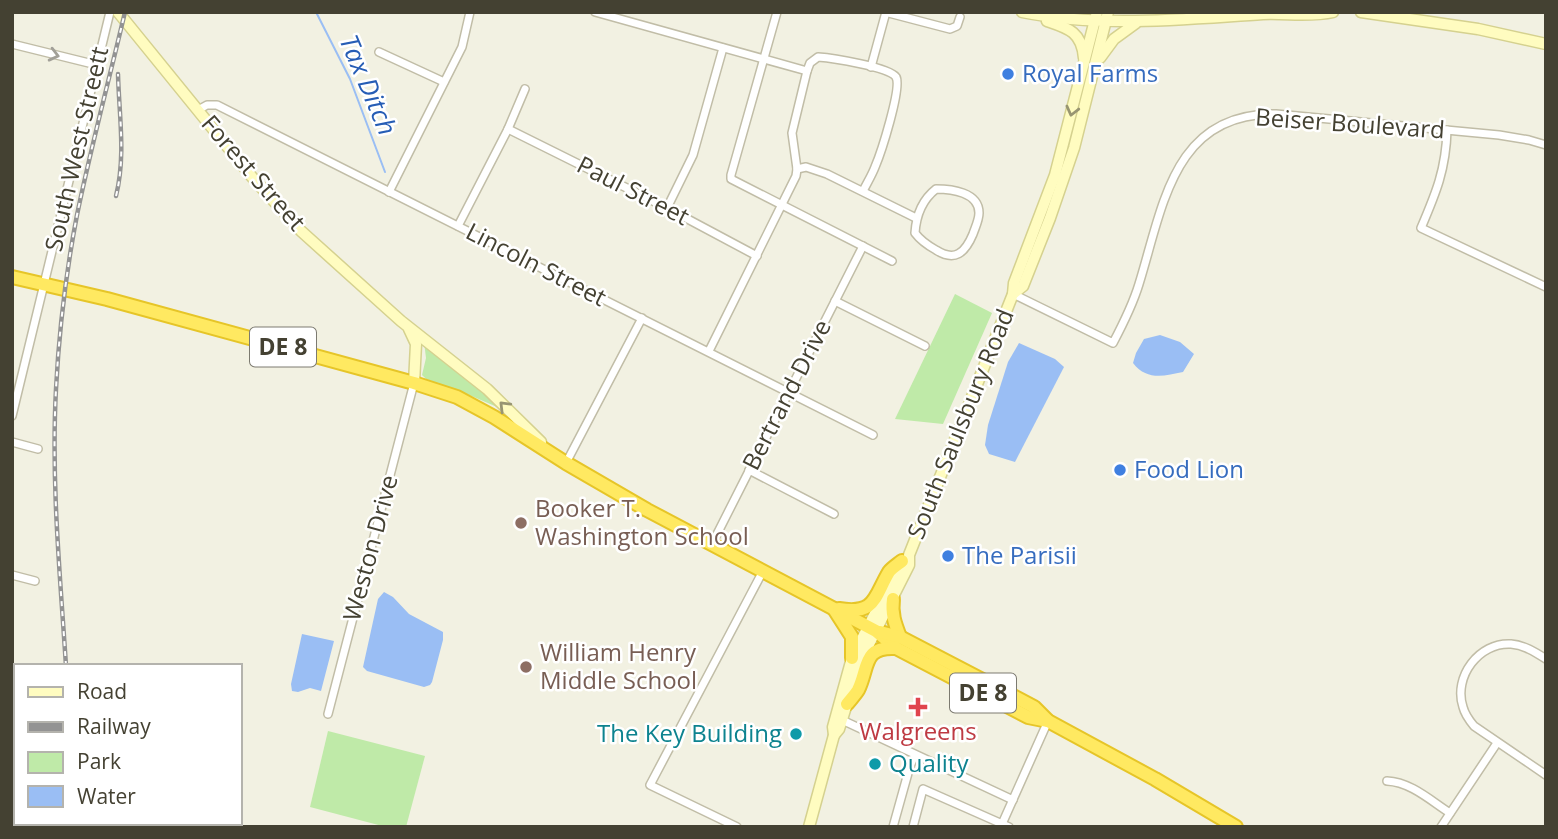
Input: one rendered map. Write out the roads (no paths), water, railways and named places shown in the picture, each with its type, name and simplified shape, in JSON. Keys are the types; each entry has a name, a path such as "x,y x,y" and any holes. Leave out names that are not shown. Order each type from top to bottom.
{"highway":[{"name":"DE 8","path":"12,276 414,383"},
{"name":"Forest Street","path":"414,383 457,397 647,510 872,629"},
{"path":"834,608 855,610 871,604 890,570 905,558"},
{"path":"847,704 857,691 870,655 881,648 898,643 892,611 893,599"},
{"path":"834,608 852,637 852,658"},
{"name":"DE 8","path":"872,629 1028,717 1048,720 1236,827"}],"main road":[{"name":"Forest Street","path":"118,12 252,177 301,231 411,331 416,344 414,383"},
{"path":"1023,12 1053,18 1101,17 1140,21 1333,12"},
{"path":"1023,12 1072,30 1082,44 1084,65"},
{"path":"1360,12 1478,29 1546,44"},
{"name":"South Saulsbury Road","path":"1013,294 1023,286 1065,176 1096,64 1101,17"},
{"name":"South Saulsbury Road","path":"872,629 905,558 1013,294 1014,283 1055,175 1084,65 1101,17"},
{"path":"1096,64 1114,39 1140,21"},
{"name":"Forest Street","path":"401,321 487,389 552,454"},
{"name":"South Saulsbury Road","path":"872,629 893,599 909,565 905,558"},
{"path":"810,827 852,658 872,629"},
{"path":"834,735 839,729 872,629"}],"street":[{"name":"South West Streett","path":"12,416 110,12"},
{"path":"388,192 462,47 470,12"},
{"path":"595,12 807,71"},
{"path":"777,12 731,179 892,261"},
{"path":"871,66 885,12 950,29 957,26 960,17"},
{"path":"12,44 97,65"},
{"path":"667,208 693,155 723,48"},
{"path":"379,52 444,82"},
{"path":"709,351 796,176 792,133 807,71 810,63 818,57 871,66 896,76 898,85 893,108 875,168 863,191"},
{"path":"458,226 525,89"},
{"name":"Lincoln Street","path":"198,110 207,105 216,105 873,435"},
{"name":"Beiser Boulevard","path":"1013,294 1113,343 1138,288 1172,178 1190,150 1216,128 1244,117 1261,113 1276,114 1499,135 1546,145"},
{"name":"Paul Street","path":"508,128 757,256"},
{"path":"1447,130 1440,180 1421,228 1546,287"},
{"path":"797,169 806,167 827,174 916,218"},
{"path":"936,190 961,191 977,203 979,211 978,221 965,249 950,257 922,242 915,233 916,218 925,200 936,190"},
{"name":"Bertrand Drive","path":"712,544 863,246"},
{"path":"835,301 925,346"},
{"path":"566,463 642,318"},
{"name":"Weston Drive","path":"328,714 414,383"},
{"path":"12,442 38,449"},
{"path":"749,470 834,514"},
{"path":"737,827 650,785 763,572"},
{"path":"12,575 35,582"},
{"path":"1546,659 1522,646 1512,644 1492,647 1474,659 1468,667 1461,688 1463,709 1474,726 1546,775"},
{"path":"842,720 1013,800"},
{"path":"913,827 923,789 1006,825 1013,800 1048,720"},
{"path":"1441,827 1497,743"},
{"path":"893,827 915,755"},
{"path":"1387,781 1408,785 1450,813"}],"water":[{"path":"1160,335 1180,342 1194,354 1183,372 1163,376 1150,375 1133,363 1144,339"},
{"path":"1019,343 1055,359 1064,367 1015,462 989,454 985,445 988,425 1008,362"},
{"path":"384,592 393,597 409,614 443,632 430,685 424,687 367,671 363,667 378,599"},
{"path":"302,634 334,641 321,691 310,688 292,691 291,684"}],"waterway":[{"name":"Tax Ditch","path":"316,12 350,79 385,172"}],"railway":[{"path":"66,664 55,458 59,345 77,215 125,12"},
{"path":"116,196 121,166 118,74"}],"place":[{"name":"Royal Farms","path":"1008,74"},
{"name":"Food Lion","path":"1120,470"},
{"name":"Booker T. Washington School","path":"521,523"},
{"name":"The Parisii","path":"948,556"},
{"name":"William Henry Middle School","path":"526,667"},
{"name":"Walgreens","path":"918,707"},
{"name":"The Key Building","path":"796,734"},
{"name":"Quality","path":"875,764"}]}
